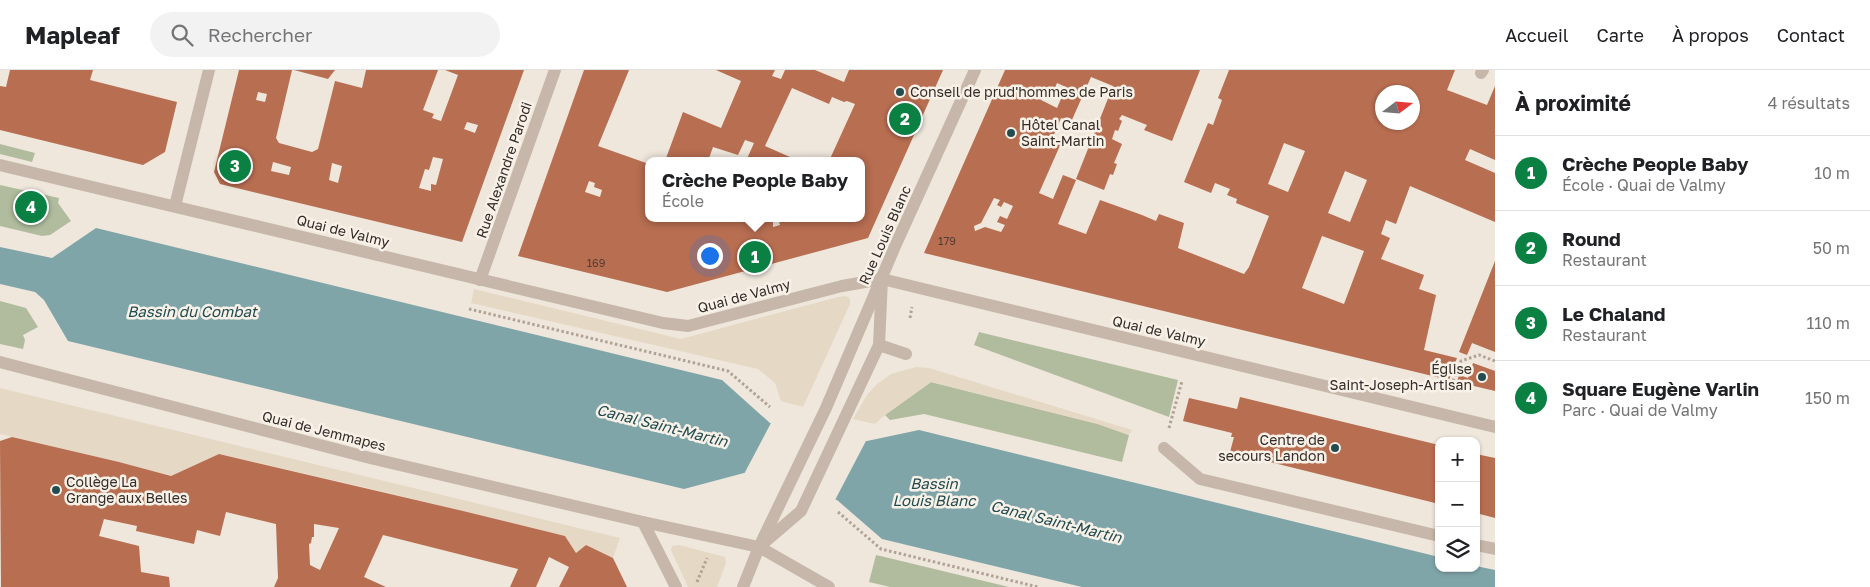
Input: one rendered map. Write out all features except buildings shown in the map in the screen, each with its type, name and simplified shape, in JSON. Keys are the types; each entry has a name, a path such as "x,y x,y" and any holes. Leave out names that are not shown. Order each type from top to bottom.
{"street":[{"path":"176,206 209,70"},
{"name":"Rue Alexandre Parodi","path":"480,280 555,70"},
{"name":"Rue Louis Blanc","path":"759,546 823,412 896,244 975,70"},
{"name":"Quai de Valmy","path":"0,164 663,323 688,326 842,286 882,279 1495,427"},
{"path":"743,587 759,546 801,511 879,345 882,279"},
{"path":"879,345 906,354"},
{"name":"Quai de Jemmapes","path":"0,362 370,458 643,522 759,546 830,587"},
{"path":"1164,448 1200,479 1435,535"},
{"path":"643,522 676,587"},
{"path":"1480,546 1495,549"}],"path":[{"path":"910,318 912,308"},
{"path":"469,310 728,371 770,407"},
{"path":"1453,381 1461,361 1479,355 1495,360"},
{"path":"1172,419 1182,381"},
{"path":"838,512 882,549 1038,587"},
{"path":"695,587 709,552"}],"green space":[{"path":"0,144 35,153 32,162 0,154"},
{"path":"0,185 59,198 58,203 71,221 50,235 42,236 0,226"},
{"path":"0,301 26,308 38,327 23,335 25,340 23,349 0,344"},
{"path":"979,332 1178,380 1169,417 974,345"},
{"path":"931,382 1098,424 1129,435 1122,462 924,414 890,420 885,415"},
{"path":"876,555 1009,587 890,587 869,582"}],"shaded area":[{"path":"474,289 681,339 838,297 846,296 850,299 850,304 803,407 781,401 775,383 758,369 471,303"},
{"path":"916,367 929,368 1132,430 1129,435 1098,424 931,382 875,424 853,419 867,395 877,384 891,374"},
{"path":"0,388 620,538 613,558 586,545 576,553 565,536 219,454 171,476 0,434"},
{"path":"679,545 725,557 726,563 717,587 688,587 671,550 672,546"}],"water":[{"path":"96,228 722,380 770,423 867,441 919,430 1435,556 1435,572 1480,572 1480,567 1495,570 1495,587 1082,587 882,539 837,500 744,473 684,489 68,341 44,300 35,292 0,284 0,247 52,258"}],"pier":[{"path":"772,421 867,439 834,502 743,476"}],"place":[{"name":"Conseil de prud'hommes de Paris","path":"900,92"},
{"name":"Round","path":"905,119"},
{"name":"Hôtel Canal Saint-Martin","path":"1011,133"},
{"name":"Le Chaland","path":"235,166"},
{"name":"Square Eugène Varlin","path":"31,207"},
{"name":"Crèche People Baby","path":"755,257"},
{"name":"Église Saint-Joseph-Artisan","path":"1482,377"},
{"name":"Centre de secours Landon","path":"1335,448"},
{"name":"Collège La Grange aux Belles","path":"56,490"}],"water label":[{"name":"Bassin du Combat","path":"192,312"},
{"name":"Canal Saint-Martin","path":"662,426"},
{"name":"Bassin Louis Blanc","path":"934,492"},
{"name":"Canal Saint-Martin","path":"1056,522"}]}
